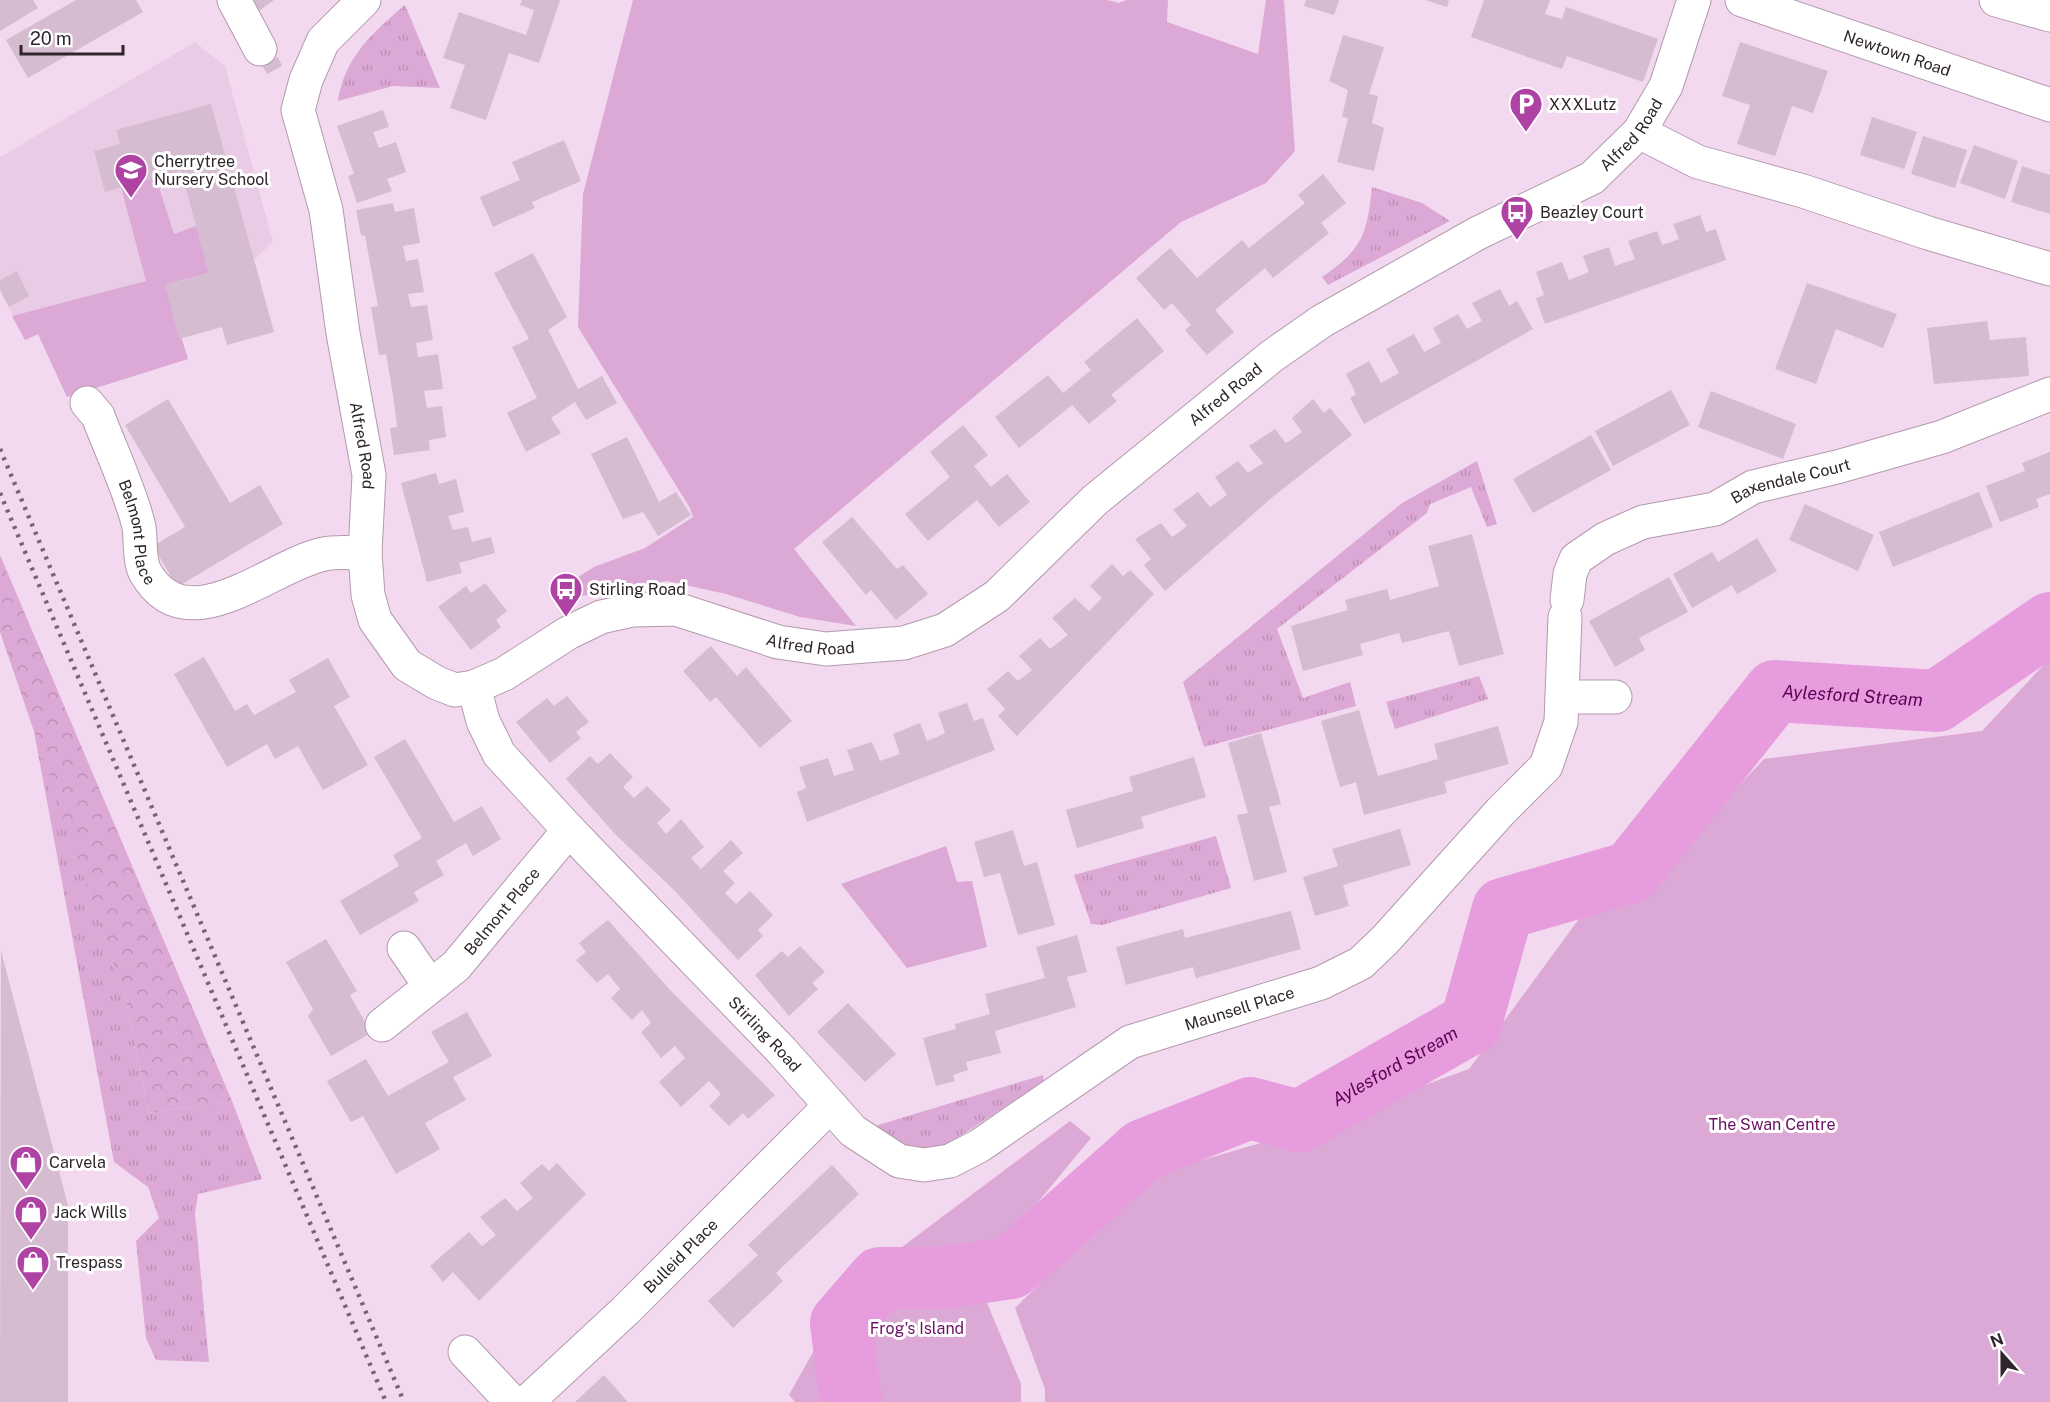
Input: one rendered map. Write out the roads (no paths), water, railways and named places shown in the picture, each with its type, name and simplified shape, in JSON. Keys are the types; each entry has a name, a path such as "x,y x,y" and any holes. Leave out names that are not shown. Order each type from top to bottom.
{"street":[{"path":"234,0 260,49"},
{"name":"Alfred Road","path":"364,0 323,41 306,80 298,110 327,210 345,344 369,475 365,553 368,595 375,620 407,665 437,683 455,690 474,687 504,674 568,633 601,617 633,610 676,609 778,642 826,649 904,643 945,630 998,596 1095,500 1281,350 1322,321 1478,233 1592,178 1639,132 1666,86 1694,0"},
{"name":"Newtown Road","path":"1742,0 2050,105"},
{"path":"1996,0 2050,15"},
{"path":"1639,132 1698,162 1803,191 1928,233 2050,269"},
{"name":"Baxendale Court","path":"1566,609 1570,574 1576,559 1605,539 1643,522 1715,509 1754,488 1942,437 2050,394"},
{"name":"Belmont Place","path":"87,403 98,416 138,526 144,570 157,588 173,599 198,604 225,598 324,554 365,553"},
{"name":"Maunsell Place","path":"830,1106 853,1131 899,1161 924,1165 950,1161 1015,1123 1130,1042 1321,983 1361,963 1501,811 1546,766 1557,741 1562,697 1566,609"},
{"name":"Stirling Road","path":"474,687 483,721 499,754 782,1051 830,1106"},
{"path":"1562,697 1615,696"},
{"name":"Belmont Place","path":"382,1025 456,966 569,830"},
{"path":"404,948 430,986"},
{"name":"Bulleid Place","path":"527,1402 625,1311 830,1106"},
{"path":"465,1352 512,1402"}],"waterway":[{"name":"Aylesford Stream","path":"851,1402 841,1323 880,1278 941,1278 1011,1268 1143,1150 1250,1108 1299,1121 1471,1023 1503,909 1631,872 1775,691 1937,701 2050,623"}],"railway":[{"path":"0,449 404,1402"},
{"path":"0,493 386,1402"}],"place":[{"name":"XXXLutz","path":"1526,133"},
{"name":"Cherrytree Nursery School","path":"131,199"},
{"name":"Beazley Court","path":"1517,241"},
{"name":"Stirling Road","path":"566,618"},
{"name":"Carvela","path":"26,1191"},
{"name":"Jack Wills","path":"31,1241"},
{"name":"Trespass","path":"33,1291"}],"park label":[{"name":"The Swan Centre","path":"1772,1124"},
{"name":"Frog's Island","path":"917,1328"}]}
